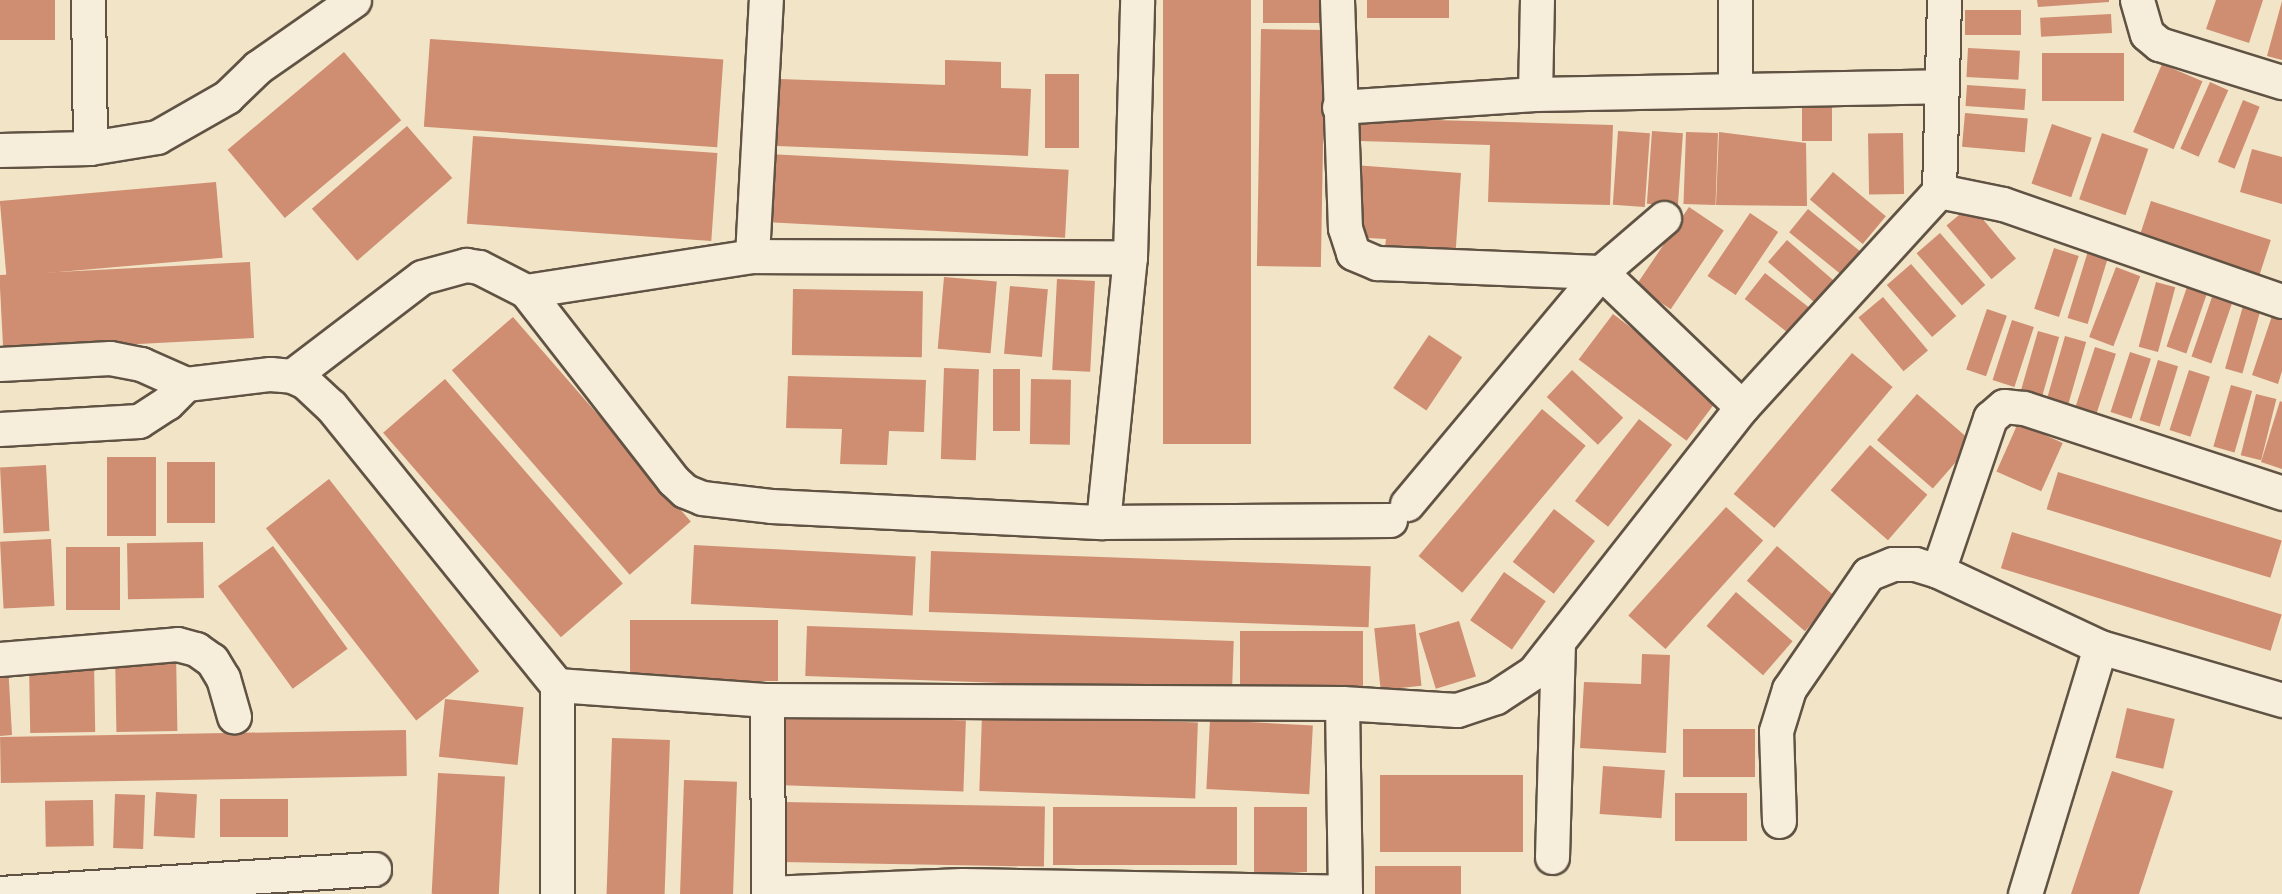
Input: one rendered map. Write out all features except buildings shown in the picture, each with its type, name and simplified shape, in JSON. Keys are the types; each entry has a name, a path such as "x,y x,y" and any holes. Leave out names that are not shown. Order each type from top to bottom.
{"street":[{"path":"88,0 90,148"},
{"path":"0,150 90,148 157,137 226,97 258,67 354,0"},
{"path":"752,256 766,0"},
{"path":"1103,522 1130,257 1137,0"},
{"path":"1337,0 1345,228 1348,246 1357,256 1377,264 1601,272 1742,407"},
{"path":"1535,94 1537,0"},
{"path":"1735,0 1735,90"},
{"path":"557,686 767,700 1342,703 1466,708 1515,685 1534,672 1558,646 1742,407 1939,191 1944,0"},
{"path":"2137,0 2148,34 2159,44 2282,82"},
{"path":"1339,107 1535,94 1942,87"},
{"path":"1939,191 2003,204 2282,301"},
{"path":"292,376 404,289 443,268 479,267 526,291 665,470 689,494 709,500 771,506 1103,522 1399,512 1601,272 1665,218"},
{"path":"526,291 752,256 1130,257"},
{"path":"0,364 110,358 141,364 186,384 270,374 292,376 316,391 557,686 556,894"},
{"path":"0,429 139,421 167,403 186,384"},
{"path":"1938,572 1990,418 2004,406 2024,408 2282,493"},
{"path":"1779,821 1778,718 1789,689 1809,655 1872,571 1902,563 1938,572 2100,647 2282,700"},
{"path":"0,659 177,644 196,649 212,660 222,678 234,716"},
{"path":"1552,857 1558,646"},
{"path":"2025,894 2100,647"},
{"path":"767,700 768,894 962,890 1345,893 1342,703"},
{"path":"0,893 307,885 374,869"}]}
